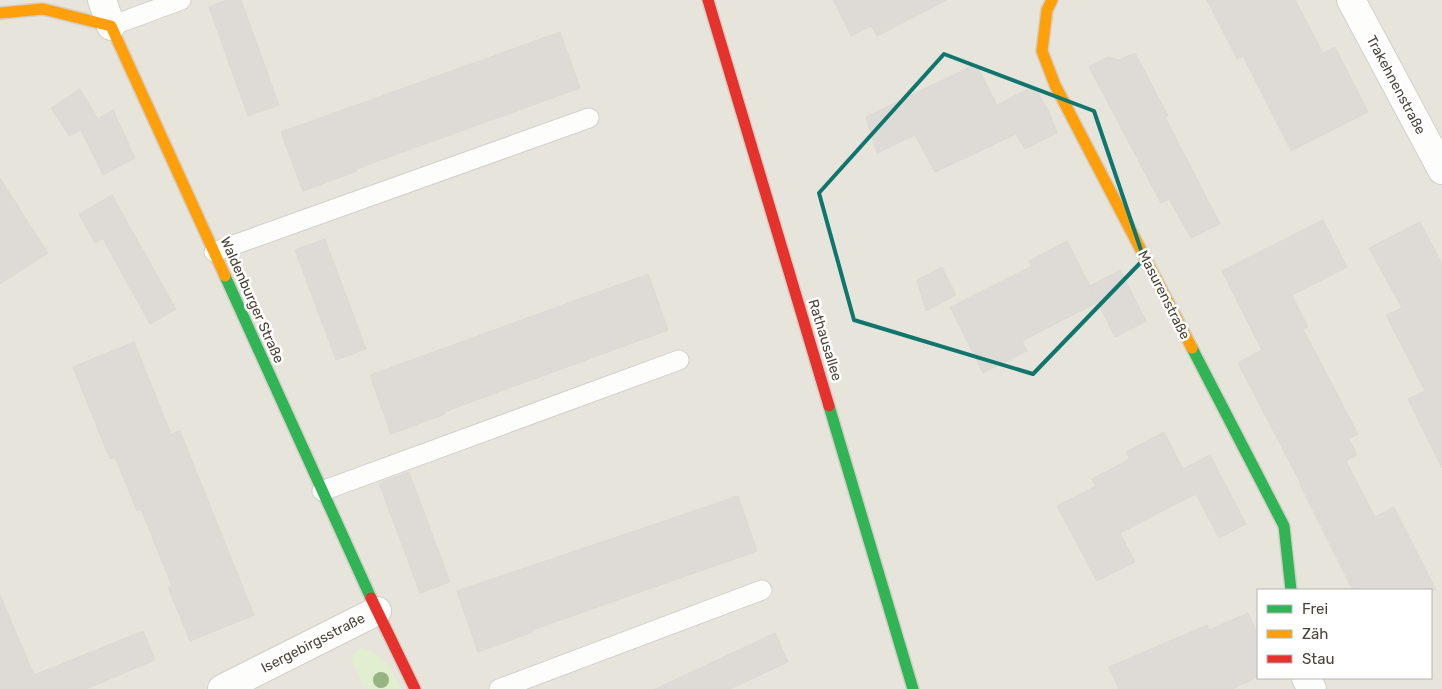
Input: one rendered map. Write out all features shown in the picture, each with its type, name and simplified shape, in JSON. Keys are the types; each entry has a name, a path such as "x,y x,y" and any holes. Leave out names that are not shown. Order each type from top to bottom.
{"street":[{"path":"102,0 111,26"},
{"name":"Rathausallee","path":"708,0 913,689"},
{"name":"Masurenstraße","path":"1052,0 1047,10 1042,51 1055,85 1284,526 1291,589"},
{"name":"Trakehnenstraße","path":"1351,0 1442,170"},
{"path":"0,13 43,9 111,26"},
{"name":"Waldenburger Straße","path":"111,26 377,611 415,689"},
{"name":"Isergebirgsstraße","path":"222,689 377,611"}],"lane":[{"path":"111,26 181,0"},
{"path":"214,252 589,118"},
{"path":"322,491 679,360"},
{"path":"499,689 762,590"}],"highlighted area":[{"path":"944,54 1094,111 1144,259 1033,374 854,320 819,193"}],"shaded area":[{"path":"0,0 1442,0 1442,689 0,689"}],"green space":[{"path":"360,648 382,659 394,674 402,689 365,689 352,662 353,655"}],"building":[{"path":"227,0 241,0 279,105 248,116 209,7"},
{"path":"833,0 947,0 877,36 871,26 851,36"},
{"path":"1207,0 1295,0 1323,53 1335,47 1368,112 1291,151 1243,56 1237,59"},
{"path":"560,32 580,88 356,169 357,171 303,191 281,132"},
{"path":"1135,53 1168,116 1165,117 1220,224 1191,238 1169,199 1161,203 1089,67 1108,57 1119,60"},
{"path":"976,64 997,105 1034,86 1049,112 1057,133 1025,149 1016,134 935,172 915,135 877,153 866,117"},
{"path":"80,89 98,119 113,110 135,158 103,175 81,130 69,136 51,108"},
{"path":"0,178 48,253 0,284"},
{"path":"112,195 176,309 150,324 103,239 95,243 79,214"},
{"path":"1323,220 1347,267 1292,295 1308,327 1303,329 1358,434 1349,439 1357,455 1346,461 1375,517 1394,507 1436,590 1352,589 1301,484 1238,363 1262,350 1222,271"},
{"path":"1420,222 1442,264 1442,468 1408,399 1425,391 1386,315 1402,308 1369,248"},
{"path":"325,239 366,349 336,360 295,250"},
{"path":"1067,241 1098,302 1022,341 1027,351 983,373 950,307 1032,266 1029,261"},
{"path":"942,267 956,295 926,311 917,280"},
{"path":"1120,270 1146,321 1115,337 1090,286"},
{"path":"648,274 668,330 444,412 445,414 391,434 370,375"},
{"path":"134,342 171,434 180,431 254,615 190,641 168,587 172,586 141,509 137,511 115,457 110,459 73,367"},
{"path":"1164,432 1183,469 1210,455 1246,524 1219,538 1196,494 1120,533 1135,562 1097,581 1057,506 1096,486 1092,479 1130,459 1126,452"},
{"path":"409,472 450,582 420,593 379,483"},
{"path":"738,496 757,551 532,630 533,632 478,652 457,591"},
{"path":"0,595 34,675 143,631 155,660 86,689 0,689"},
{"path":"1248,613 1257,634 1257,677 1232,689 1119,689 1109,667 1207,625 1209,630"},
{"path":"775,633 788,662 730,689 655,689"}],"traffic: fast":[{"path":"225,276 371,598"},
{"path":"1192,348 1284,526 1291,589"},
{"path":"829,406 913,689"}],"traffic: slow":[{"path":"1052,0 1047,10 1042,51 1055,85 1192,348"},
{"path":"0,13 43,9 111,26 225,276"}],"traffic: jam":[{"path":"708,0 829,406"},
{"path":"371,598 415,689"}]}
